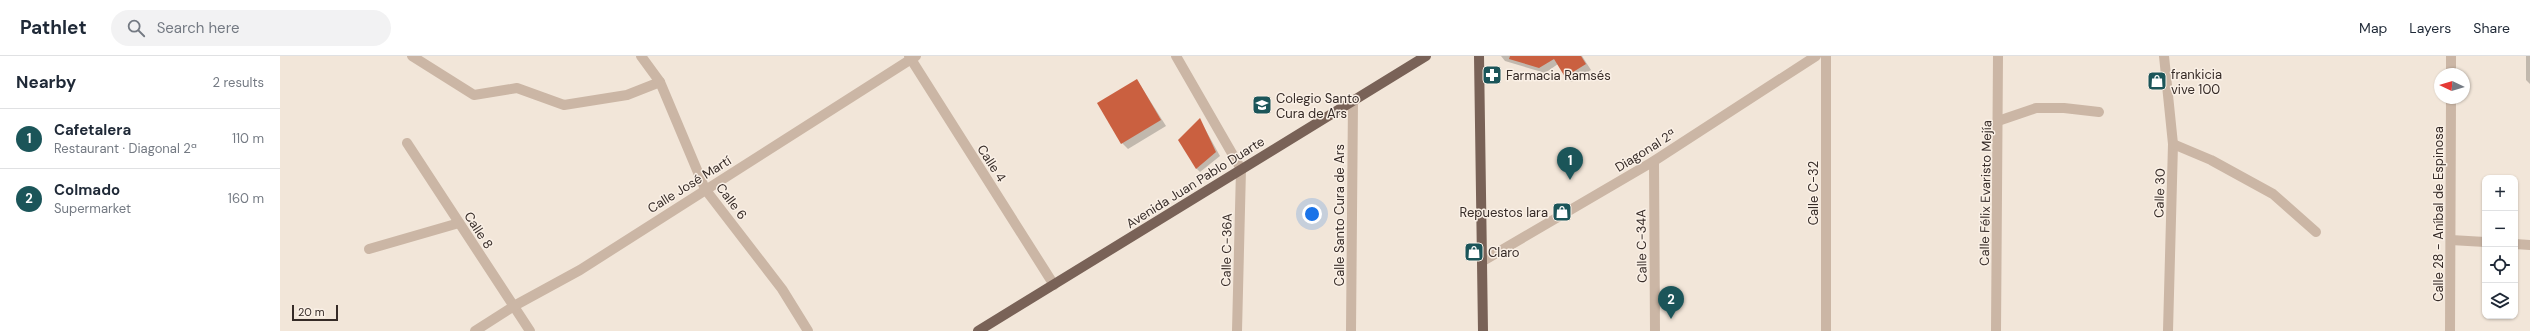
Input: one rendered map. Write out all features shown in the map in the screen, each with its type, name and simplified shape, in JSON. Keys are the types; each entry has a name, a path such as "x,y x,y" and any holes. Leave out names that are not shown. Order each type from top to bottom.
{"main road":[{"name":"Avenida Juan Pablo Duarte","path":"978,331 990,327 1054,284 1426,56"},
{"path":"1479,56 1483,331"}],"street":[{"path":"412,56 474,95 517,88 564,105 628,95 660,82"},
{"name":"Calle 6","path":"641,56 660,82 705,189 782,289 808,331"},
{"path":"1176,56 1241,169"},
{"name":"Diagonal 2ª","path":"1483,261 1654,161 1816,56"},
{"name":"Calle C-32","path":"1826,56 1826,331"},
{"name":"Calle Félix Evaristo Mejía","path":"1996,331 1998,56"},
{"name":"Calle 30","path":"2164,56 2173,144 2168,331"},
{"path":"2451,56 2451,68"},
{"name":"Calle José Martí","path":"475,331 514,306 580,270 912,57"},
{"name":"Calle 4","path":"912,57 1054,284"},
{"name":"Calle Santo Cura de Ars","path":"1351,331 1353,100"},
{"name":"Calle 28 - Aníbal de Espinosa","path":"2450,331 2451,104"},
{"path":"1998,121 2036,108 2064,108 2099,112"},
{"name":"Calle 8","path":"407,143 530,331"},
{"path":"2173,144 2211,160 2273,194 2316,232"},
{"name":"Calle C-34A","path":"1654,161 1655,331"},
{"name":"Calle C-36A","path":"1236,330 1241,169"},
{"path":"369,249 459,223"},
{"path":"2451,240 2482,242"},
{"path":"2518,244 2530,245"}],"building":[{"path":"1510,56 1581,56 1586,64 1565,77 1554,59 1539,68 1509,59"},
{"path":"1137,79 1161,120 1121,144 1097,103"},
{"path":"1200,118 1216,152 1196,169 1178,140"}],"place":[{"name":"Farmacia Ramsés","path":"1492,75"},
{"name":"frankicia vive 100","path":"2157,81"},
{"name":"Colegio Santo Cura de Ars","path":"1262,105"},
{"name":"Cafetalera","path":"1570,180"},
{"name":"Repuestos lara","path":"1562,212"},
{"name":"Claro","path":"1474,252"},
{"name":"Colmado","path":"1671,319"}]}
